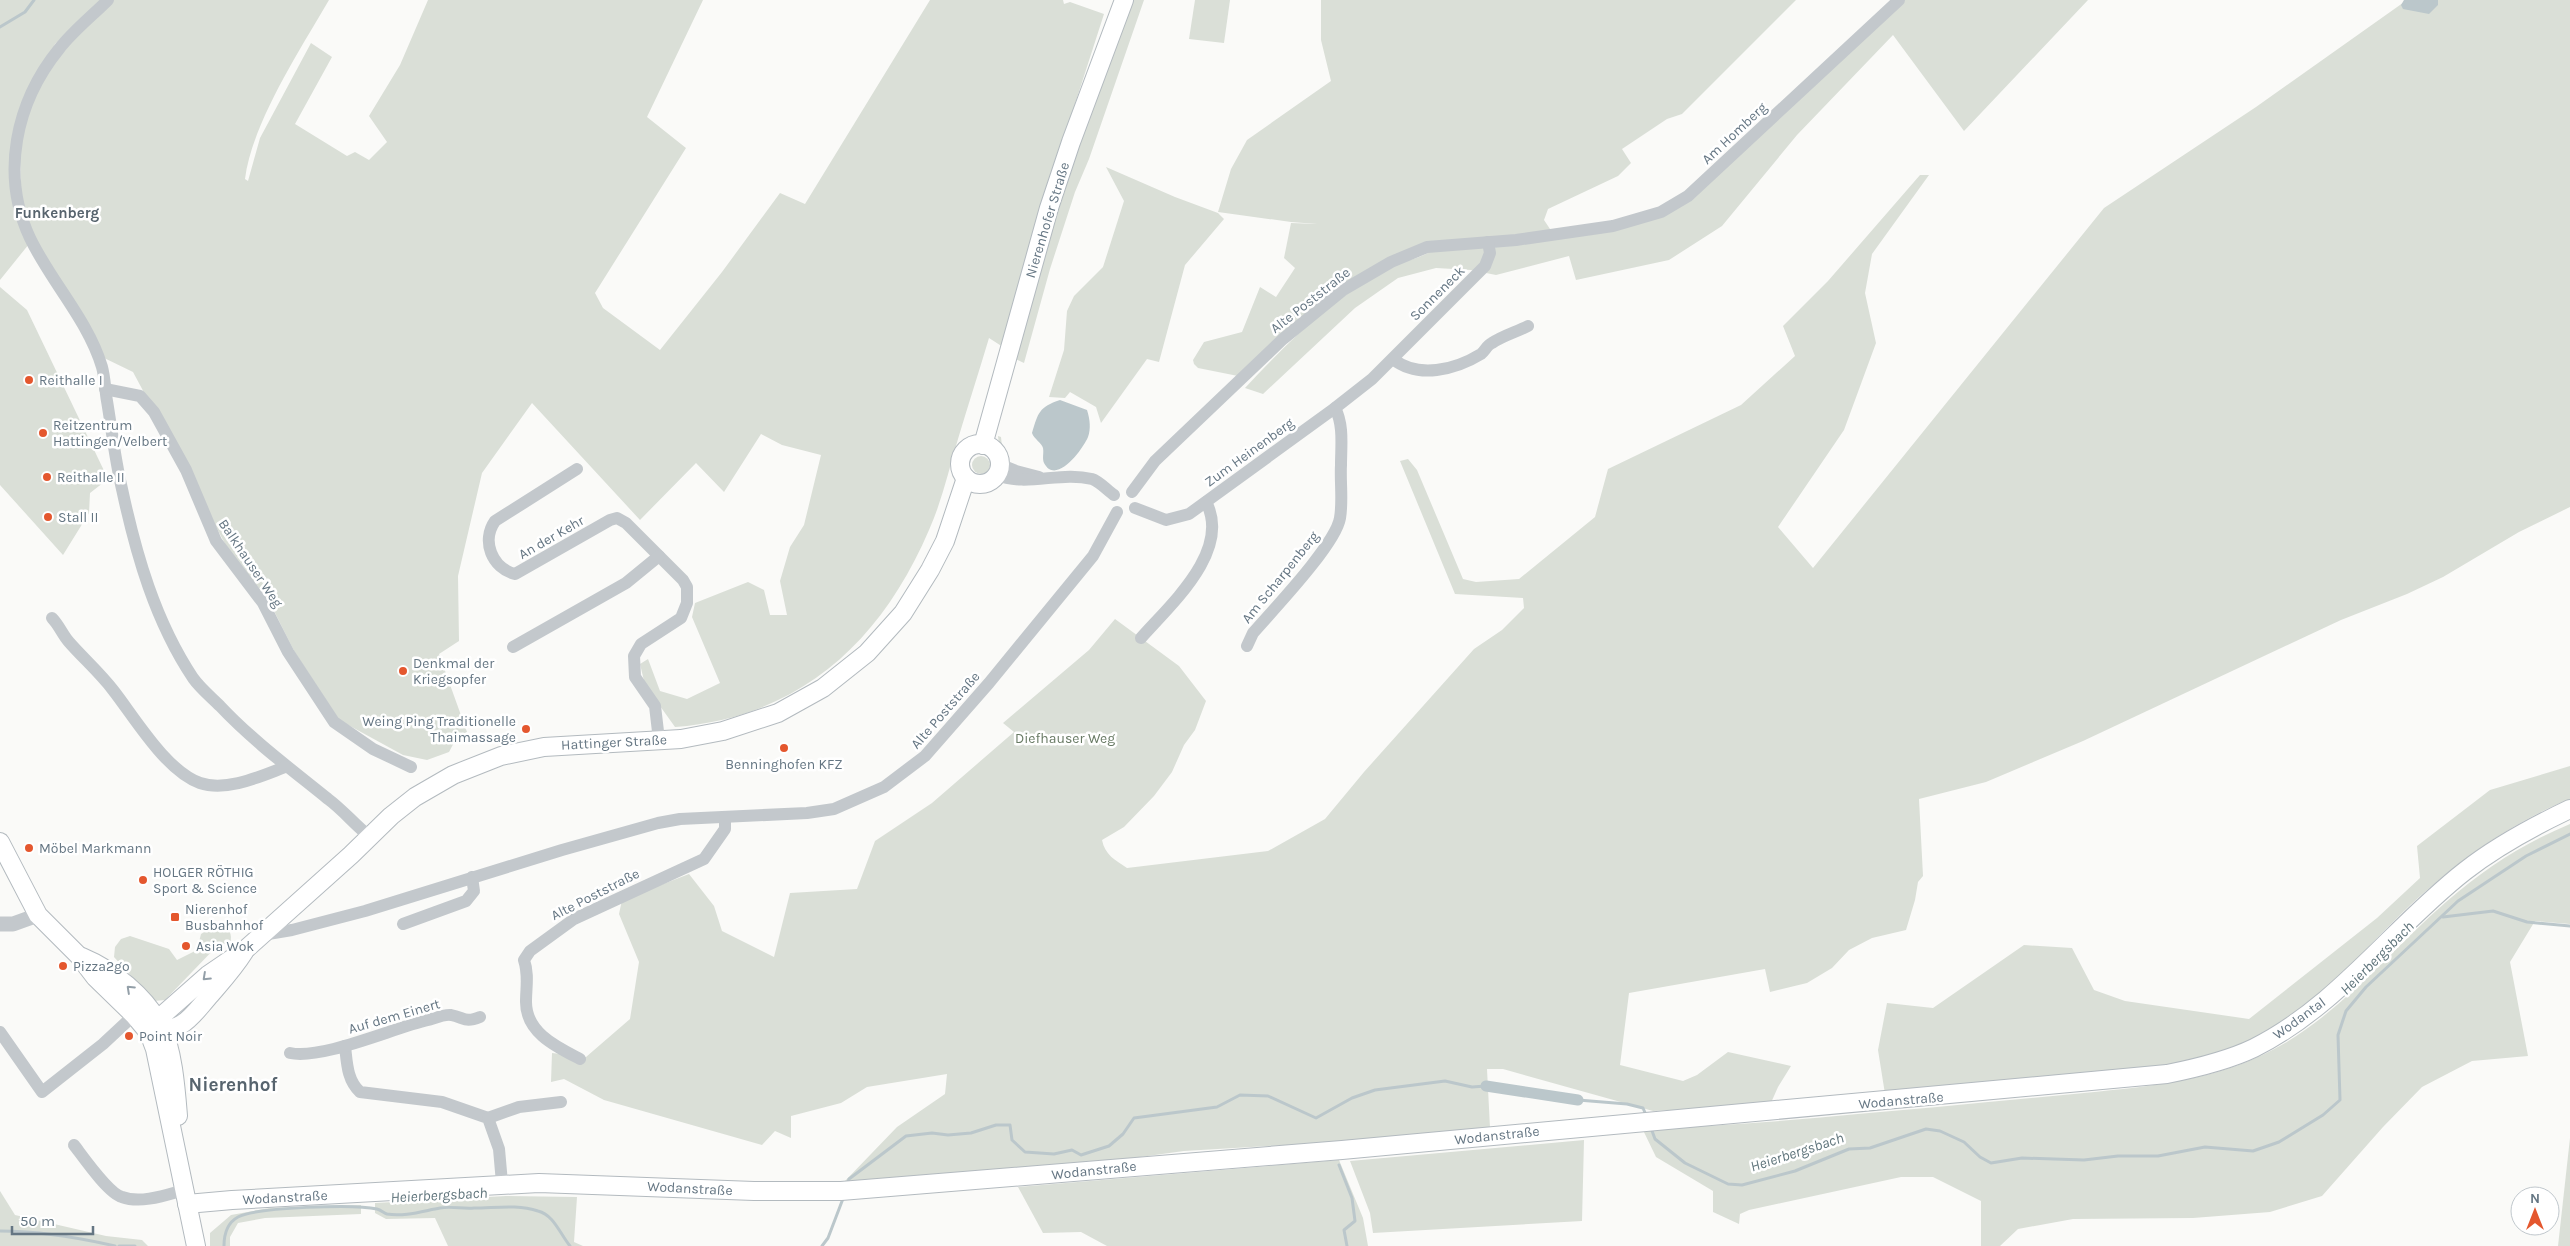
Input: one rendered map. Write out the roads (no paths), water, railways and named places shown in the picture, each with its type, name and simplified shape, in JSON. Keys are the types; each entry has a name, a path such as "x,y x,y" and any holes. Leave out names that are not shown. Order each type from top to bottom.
{"main road":[{"name":"Nierenhofer Straße","path":"983,445 1049,208 1071,142 1124,0"},
{"path":"983,445 994,450 986,475 960,468 962,456 970,447 983,445"},
{"name":"Hattinger Straße","path":"152,1026 208,975 246,949 351,855 369,836 415,797 452,775 488,760 522,751 563,745 659,740 708,734 753,723 787,709 840,676 880,640 903,613 930,570 954,517 986,475"},
{"name":"Wodantal","path":"1999,1091 2167,1074 2214,1063 2253,1048 2312,1011 2464,872 2520,835 2570,809"},
{"path":"0,842 38,915 79,956 95,977 152,1026 167,1115 177,1149 196,1246"},
{"name":"Hattinger Straße","path":"175,1082 180,1038 186,1022 231,972 246,949"},
{"path":"79,956 110,971 145,1004 175,1082 177,1149"},
{"name":"Hattinger Straße","path":"152,1026 186,1022"},
{"name":"Wodanstraße","path":"186,1197 232,1200 502,1184 559,1183 754,1191 848,1191 1342,1150 1651,1120 1999,1091"}],"street":[{"path":"108,0 60,46 40,73 25,106 19,128 14,169 18,204 30,238 95,349 102,369 121,489 144,574 165,629 194,680 238,726 285,767 331,801 369,836"},
{"name":"Am Homberg","path":"1561,234 1613,226 1661,212 1688,196 1899,0"},
{"name":"Alte Poststraße","path":"1132,492 1155,461 1283,339 1343,290 1392,262 1427,247 1561,234"},
{"name":"Sonneneck","path":"1372,379 1485,266 1490,253 1488,242"},
{"path":"1393,359 1403,367 1413,370 1443,368 1482,353 1491,343 1528,326"},
{"name":"Zum Heinenberg","path":"1135,508 1166,520 1189,514 1336,408 1372,379"},
{"name":"Balkhauser Weg","path":"105,389 140,396 154,412 186,470 216,541 263,604 288,652 334,722 373,749 411,768"},
{"name":"Am Scharpenberg","path":"1247,646 1253,633 1323,550 1335,532 1340,518 1341,446 1340,424 1336,408"},
{"name":"An der Kehr","path":"577,469 495,521 491,527 489,539 492,556 498,566 515,574 610,520 617,518 626,523 684,580 688,594 686,610 681,618 641,644 634,656 635,677 655,706 659,740"},
{"path":"986,475 1022,481 1044,478 1094,480 1114,495"},
{"path":"1124,490 1132,492 1136,498 1135,508 1129,513 1117,512 1112,506 1114,495 1124,490"},
{"path":"1141,638 1190,582 1206,557 1212,526 1211,514 1206,502"},
{"name":"Alte Poststraße","path":"262,935 292,930 365,911 472,877 658,824 680,819 725,818 834,809 884,786 916,765 989,683 1093,556 1117,512"},
{"path":"513,647 626,583 659,556"},
{"path":"52,618 62,628 67,640 108,683 167,760 183,774 201,783 221,785 257,777 285,767"},
{"name":"Alte Poststraße","path":"580,1059 549,1043 531,1020 526,1008 528,970 524,960 530,951 574,919 704,859 725,829 725,818"},
{"path":"403,924 466,901 474,891 472,877"},
{"path":"0,924 13,924 38,915"},
{"name":"Auf dem Einert","path":"290,1053 302,1055 345,1046 413,1023 449,1014 468,1022 480,1018"},
{"path":"0,1032 42,1092 103,1044 152,1026"},
{"name":"Auf dem Einert","path":"345,1046 349,1075 352,1083 360,1092 442,1102 488,1118"},
{"path":"502,1184 498,1149 488,1118 519,1107 561,1102"},
{"path":"74,1146 109,1186 122,1197 186,1197"}],"waterway":[{"path":"0,27 25,12 34,0"},
{"name":"Heierbergsbach","path":"1651,1128 1655,1139 1685,1163 1728,1184 1742,1185 1795,1171 1849,1149 1870,1148 1926,1129 1940,1131 1964,1142 1980,1157 1991,1163 2022,1158 2084,1160 2118,1156 2158,1156 2205,1147 2253,1151 2279,1142 2323,1115 2340,1100 2338,1035 2346,1011 2366,987 2458,901 2526,856 2570,834"},
{"path":"2443,917 2493,911 2527,922 2570,926"},
{"name":"Heierbergsbach","path":"847,1185 849,1179 906,1136 932,1133 948,1135 971,1133 996,1125 1010,1125 1012,1140 1025,1152 1054,1154 1072,1150 1081,1155 1109,1146 1123,1134 1134,1118 1217,1107 1240,1095 1268,1096 1316,1118 1352,1098 1375,1090 1445,1081 1472,1087 1486,1086"},
{"name":"Heierbergsbach","path":"1486,1086 1578,1100"},
{"name":"Heierbergsbach","path":"1578,1100 1627,1104 1643,1108 1646,1115"},
{"path":"1339,1165 1352,1198 1355,1221 1344,1230 1347,1246"},
{"name":"Heierbergsbach","path":"822,1246 828,1238 844,1196"},
{"name":"Heierbergsbach","path":"224,1246 227,1230 238,1217 265,1211 328,1207 365,1207 393,1215 444,1207 514,1207 530,1209 548,1216 570,1246"},
{"path":"0,1231 58,1235 115,1246"},
{"name":"Heierbergsbach","path":"119,1246 135,1246"}],"place":[{"name":"Reithalle I","path":"29,380"},
{"name":"Reitzentrum Hattingen/Velbert","path":"43,433"},
{"name":"Reithalle II","path":"47,477"},
{"name":"Stall II","path":"48,517"},
{"name":"Denkmal der Kriegsopfer","path":"403,671"},
{"name":"Weing Ping Traditionelle Thaimassage","path":"526,729"},
{"name":"Benninghofen KFZ","path":"784,748"},
{"name":"Möbel Markmann","path":"29,848"},
{"name":"HOLGER RÖTHIG Sport & Science","path":"143,880"},
{"name":"Nierenhof Busbahnhof","path":"175,917"},
{"name":"Asia Wok","path":"186,946"},
{"name":"Pizza2go","path":"63,966"},
{"name":"Point Noir","path":"129,1036"}],"district":[{"name":"Funkenberg","path":"57,213"},
{"name":"Nierenhof","path":"233,1084"}],"park label":[{"name":"Diefhauser Weg","path":"1065,738"}]}
